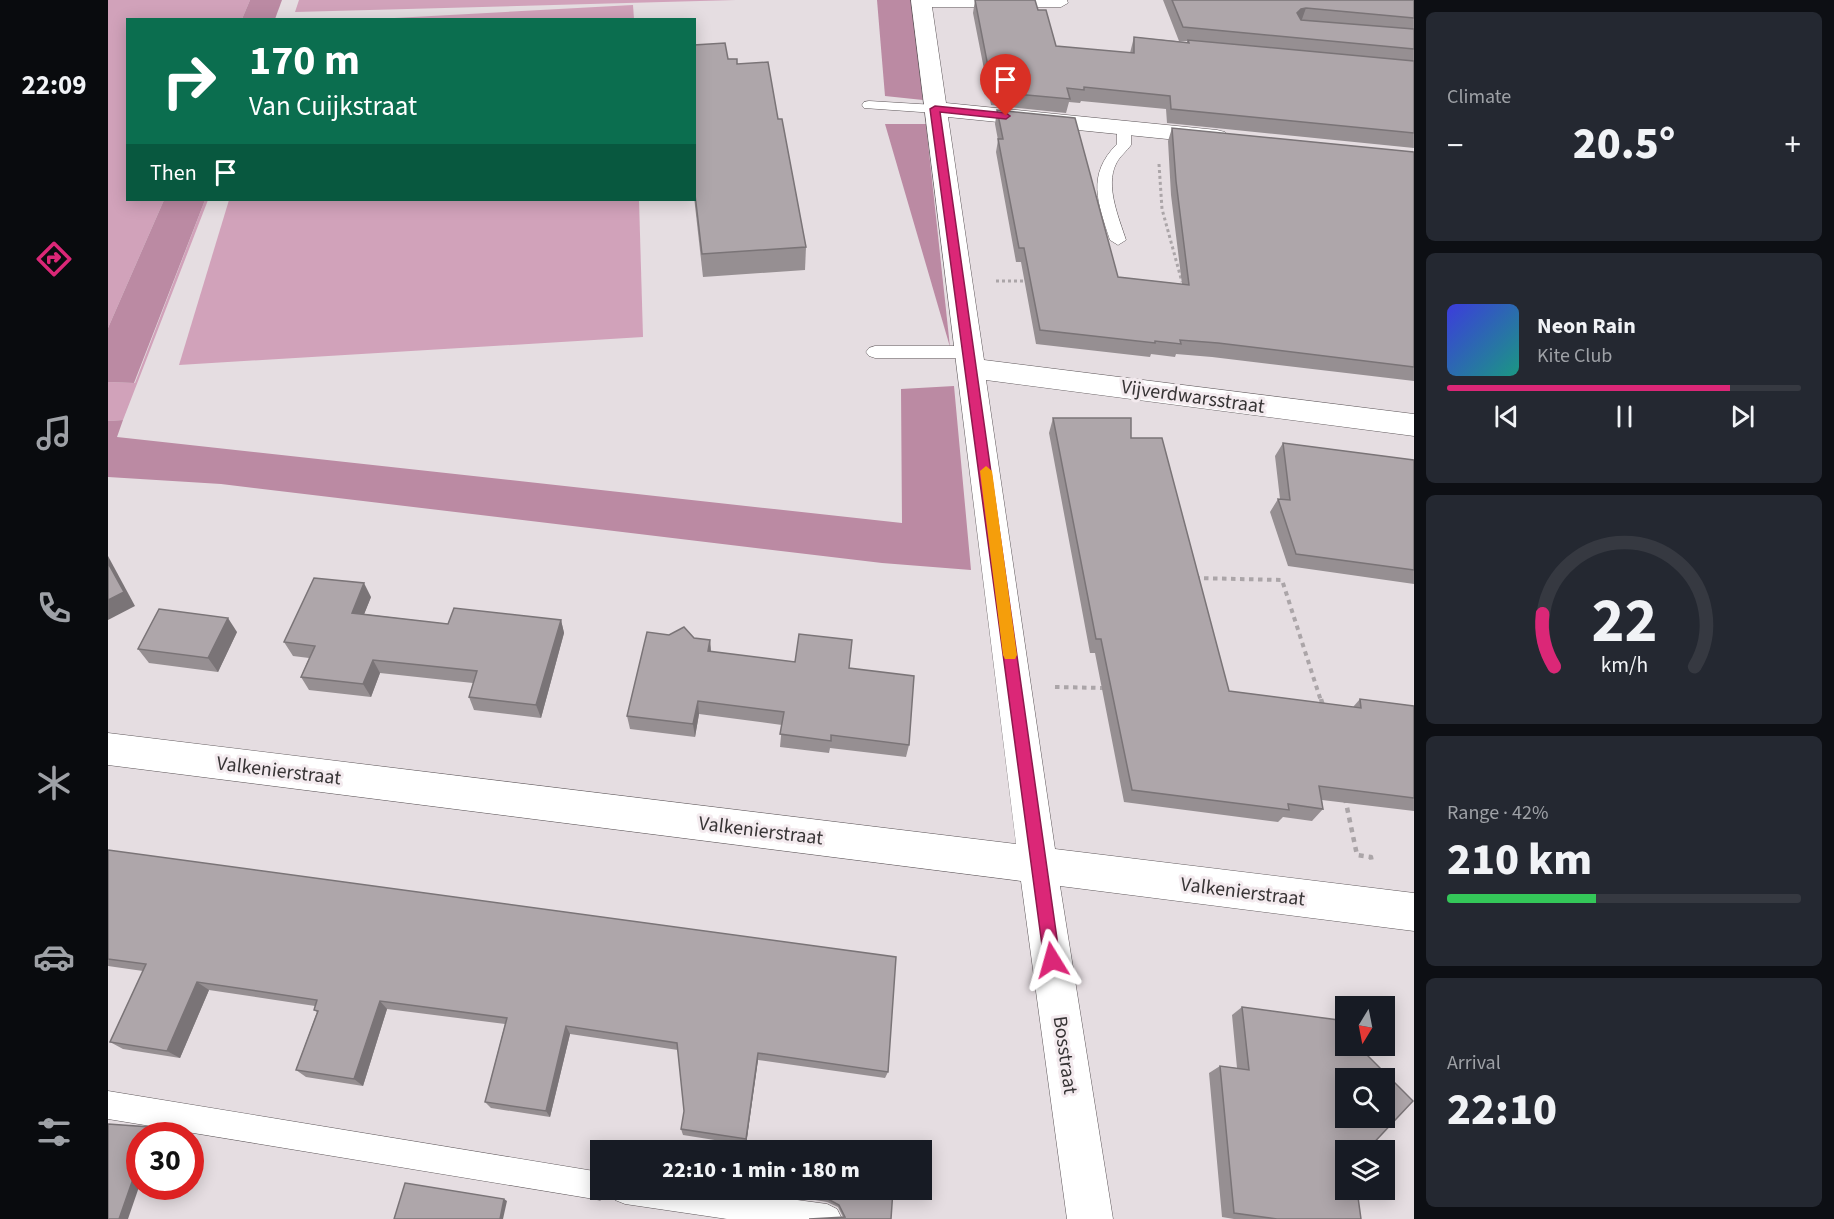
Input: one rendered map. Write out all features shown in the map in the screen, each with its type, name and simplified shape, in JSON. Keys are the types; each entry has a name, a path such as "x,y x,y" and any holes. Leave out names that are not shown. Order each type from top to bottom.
{"street":[{"name":"Bosstraat","path":"921,2 1038,865 1090,1219"},
{"path":"935,109 1240,139"},
{"name":"Vijverdwarsstraat","path":"971,360 1414,425"},
{"name":"Valkenierstraat","path":"108,749 1398,910"}],"lane":[{"path":"921,2 1061,3 1060,0"},
{"path":"868,105 935,109"},
{"path":"1118,240 1108,207 1105,176 1108,163 1124,146 1124,128"},
{"path":"875,352 971,360"},
{"path":"108,1105 590,1184"},
{"path":"695,1200 827,1219"}],"path":[{"path":"1159,131 1158,177 1163,214 1168,240 1183,284"},
{"path":"959,281 1035,282"},
{"path":"1196,589 1193,578 1282,580 1327,717"},
{"path":"1014,686 1111,689"},
{"path":"1342,786 1357,855 1371,857 1398,910"}],"shaded area":[{"path":"108,0 250,0 242,18 126,18 126,201 164,201 108,328"},
{"path":"250,0 282,0 275,18 242,18"},
{"path":"299,0 736,0 295,12"},
{"path":"877,0 911,0 923,100 885,96"},
{"path":"633,5 634,18 394,18"},
{"path":"885,124 926,124 950,347"},
{"path":"164,201 205,201 134,383 108,382 108,328"},
{"path":"205,201 208,201 123,420 108,421 108,382 135,383"},
{"path":"229,201 639,201 643,337 179,365"},
{"path":"954,386 971,570 882,563 221,484 108,477 108,421 123,420 117,437 902,523 901,389"}],"building":[{"path":"975,0 1035,0 1038,10 1046,10 1056,46 1134,53 1134,37 1414,61 1414,133 1171,109 1170,96 1084,87 1084,90 1067,88 1070,99 993,92"},
{"path":"1172,0 1414,0 1414,18 1306,8 1297,13 1301,20 1414,29 1414,49 1183,27"},
{"path":"725,43 728,59 737,59 737,64 768,62 778,119 782,119 806,247 702,254 696,201 696,45"},
{"path":"997,110 1075,118 1118,277 1189,285 1172,128 1414,152 1414,367 1218,343 1180,340 1181,344 1155,341 1155,343 1040,330 1024,248 1019,248 998,139 1003,139"},
{"path":"1053,418 1131,418 1131,438 1162,438 1229,691 1361,708 1360,699 1414,706 1414,798 1319,786 1323,809 1288,804 1289,810 1132,790 1101,639 1096,639"},
{"path":"1283,443 1414,460 1414,570 1296,554 1278,499 1290,500"},
{"path":"108,563 124,592 108,600"},
{"path":"314,578 364,583 352,613 448,624 454,608 561,620 536,705 469,697 477,671 373,660 363,684 301,677 315,646 284,642"},
{"path":"159,609 228,618 208,658 138,649"},
{"path":"684,627 694,638 710,640 708,651 795,662 799,634 852,640 849,668 914,676 909,745 831,735 831,741 780,734 784,712 698,701 693,724 627,716 647,632 669,635"},
{"path":"108,850 896,957 888,1072 758,1053 746,1139 681,1129 684,1111 677,1043 566,1026 546,1111 485,1102 507,1018 380,1001 354,1079 296,1070 318,1011 314,1010 317,1000 197,982 167,1051 110,1042 146,964 108,959"},
{"path":"1242,1007 1335,1020 1335,1056 1368,1056 1380,1068 1335,1068 1335,1128 1388,1128 1376,1140 1335,1140 1335,1200 1358,1200 1361,1219 1277,1219 1234,1213 1220,1066 1249,1070"},
{"path":"1395,1083 1413,1101 1395,1120"},
{"path":"108,1124 126,1125 126,1199 119,1219 108,1219"},
{"path":"405,1183 504,1199 500,1219 394,1219"},
{"path":"830,1200 892,1200 891,1219 809,1219 845,1217 839,1205"}],"slow traffic":[{"path":"986,471 1010,655"}],"route":[{"path":"1006,116 935,109 1052,960"}]}
